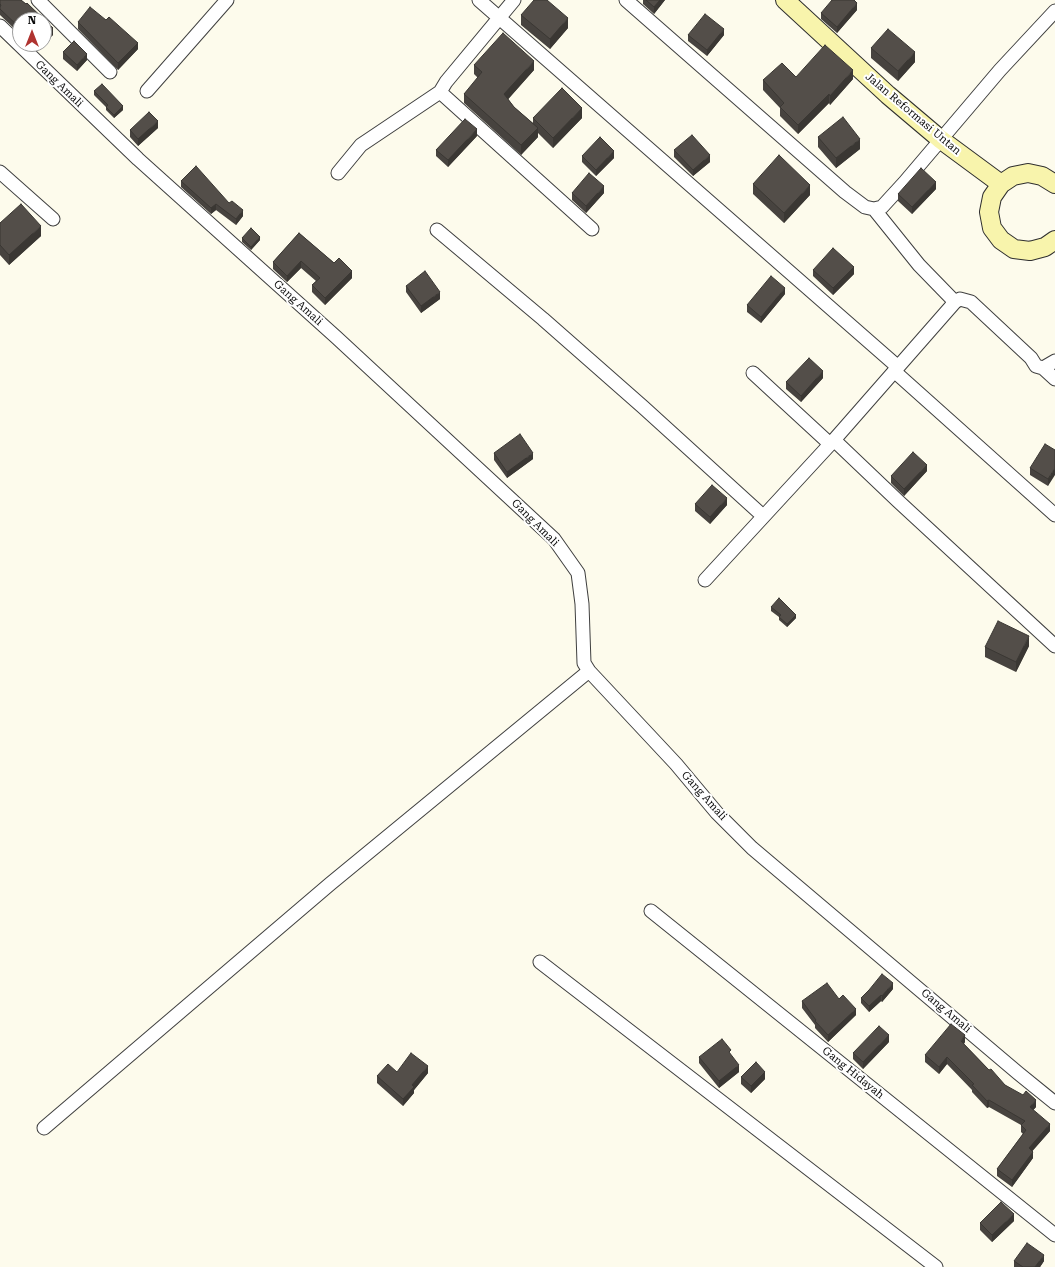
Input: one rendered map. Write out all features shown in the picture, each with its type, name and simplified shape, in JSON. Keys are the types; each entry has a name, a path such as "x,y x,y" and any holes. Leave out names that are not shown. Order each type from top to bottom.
{"street":[{"path":"38,0 110,72"},
{"path":"147,91 227,0"},
{"path":"479,0 896,369 1055,515"},
{"path":"338,173 361,145 440,92 446,82 514,0"},
{"path":"626,0 845,192 865,207 874,209 882,207 888,201 1000,70 1055,11"},
{"name":"Jalan Reformasi Untan","path":"785,0 888,95 940,139 1001,184"},
{"name":"Gang Amali","path":"0,26 138,159 330,332 554,539 578,573 582,604 584,663 589,671 676,764 717,813 752,848 1055,1103"},
{"path":"440,92 592,229"},
{"path":"0,172 53,219"},
{"path":"1055,184 1042,176 1028,173 1013,176 1001,184 992,197 989,212 992,228 1001,240 1014,249 1030,251 1045,248 1055,240"},
{"path":"874,209 919,265 955,302"},
{"path":"437,230 549,324 763,516"},
{"path":"704,580 832,442 955,302 960,299 971,302 1031,358 1036,366 1043,368 1055,379"},
{"path":"1043,368 1055,360"},
{"path":"753,373 898,501 1055,646"},
{"path":"44,1128 330,884 589,671"},
{"name":"Gang Hidayah","path":"651,911 1055,1235"},
{"path":"540,962 936,1267"}],"building":[{"path":"0,0 21,0 26,4 27,3 36,12 12,12 12,20 0,9"},
{"path":"534,0 547,0 568,18 550,39 521,15"},
{"path":"646,0 660,0 654,7"},
{"path":"832,0 854,0 857,3 837,27 821,13"},
{"path":"90,7 106,20 109,17 138,43 118,63 78,22"},
{"path":"705,14 724,29 707,50 688,35"},
{"path":"888,29 915,52 898,71 871,48"},
{"path":"503,33 534,61 504,94 514,107 538,128 521,145 464,94 482,72 474,65"},
{"path":"74,41 87,54 77,65 63,52"},
{"path":"825,45 853,70 830,96 829,94 798,125 780,107 784,103 763,80 782,63 796,77"},
{"path":"102,84 123,106 114,115 106,107 108,105 94,91"},
{"path":"562,88 582,108 553,138 533,118"},
{"path":"149,112 158,121 138,139 130,130"},
{"path":"843,117 860,139 836,158 818,137"},
{"path":"465,119 477,129 448,160 436,150"},
{"path":"692,135 710,155 693,170 674,150"},
{"path":"600,137 614,151 596,170 582,156"},
{"path":"779,155 810,185 784,213 753,184"},
{"path":"196,166 229,203 232,201 243,210 236,219 216,204 211,208 181,181"},
{"path":"921,168 936,182 912,207 898,194"},
{"path":"589,173 604,186 586,206 572,193"},
{"path":"21,204 41,226 9,255 0,245 0,223"},
{"path":"251,228 260,237 251,247 242,238"},
{"path":"299,233 334,263 339,258 352,271 325,298 312,285 320,278 301,261 287,276 273,262"},
{"path":"833,248 854,267 833,288 813,270"},
{"path":"425,271 440,292 421,306 406,286"},
{"path":"771,276 785,288 761,317 747,305"},
{"path":"809,358 823,371 801,396 786,382"},
{"path":"520,434 533,453 507,472 494,453"},
{"path":"1045,444 1055,450 1055,468 1048,479 1030,468"},
{"path":"913,452 927,465 904,489 891,476"},
{"path":"712,485 727,498 710,517 695,504"},
{"path":"779,598 796,615 787,624 779,617 781,615 771,607"},
{"path":"998,621 1029,636 1016,662 985,647"},
{"path":"882,974 893,983 882,996 881,995 869,1006 861,998"},
{"path":"827,983 839,999 843,995 856,1009 828,1035 815,1021 816,1020 802,1001"},
{"path":"951,1024 965,1035 961,1041 989,1070 991,1069 1005,1085 1023,1095 1026,1091 1036,1100 1030,1107 1050,1124 1029,1148 1033,1152 1012,1180 997,1169 1026,1130 1021,1125 1025,1121 989,1100 987,1101 972,1085 974,1084 947,1057 939,1067 925,1055"},
{"path":"879,1026 889,1035 863,1062 853,1053"},
{"path":"722,1039 731,1050 729,1052 739,1065 719,1081 699,1057"},
{"path":"411,1053 428,1066 412,1085 414,1087 403,1099 377,1076 388,1064 397,1072"},
{"path":"756,1062 765,1072 751,1086 741,1077"},
{"path":"1001,1202 1014,1214 992,1235 980,1223"},
{"path":"1027,1243 1044,1255 1035,1267 1023,1267 1014,1261"}]}
